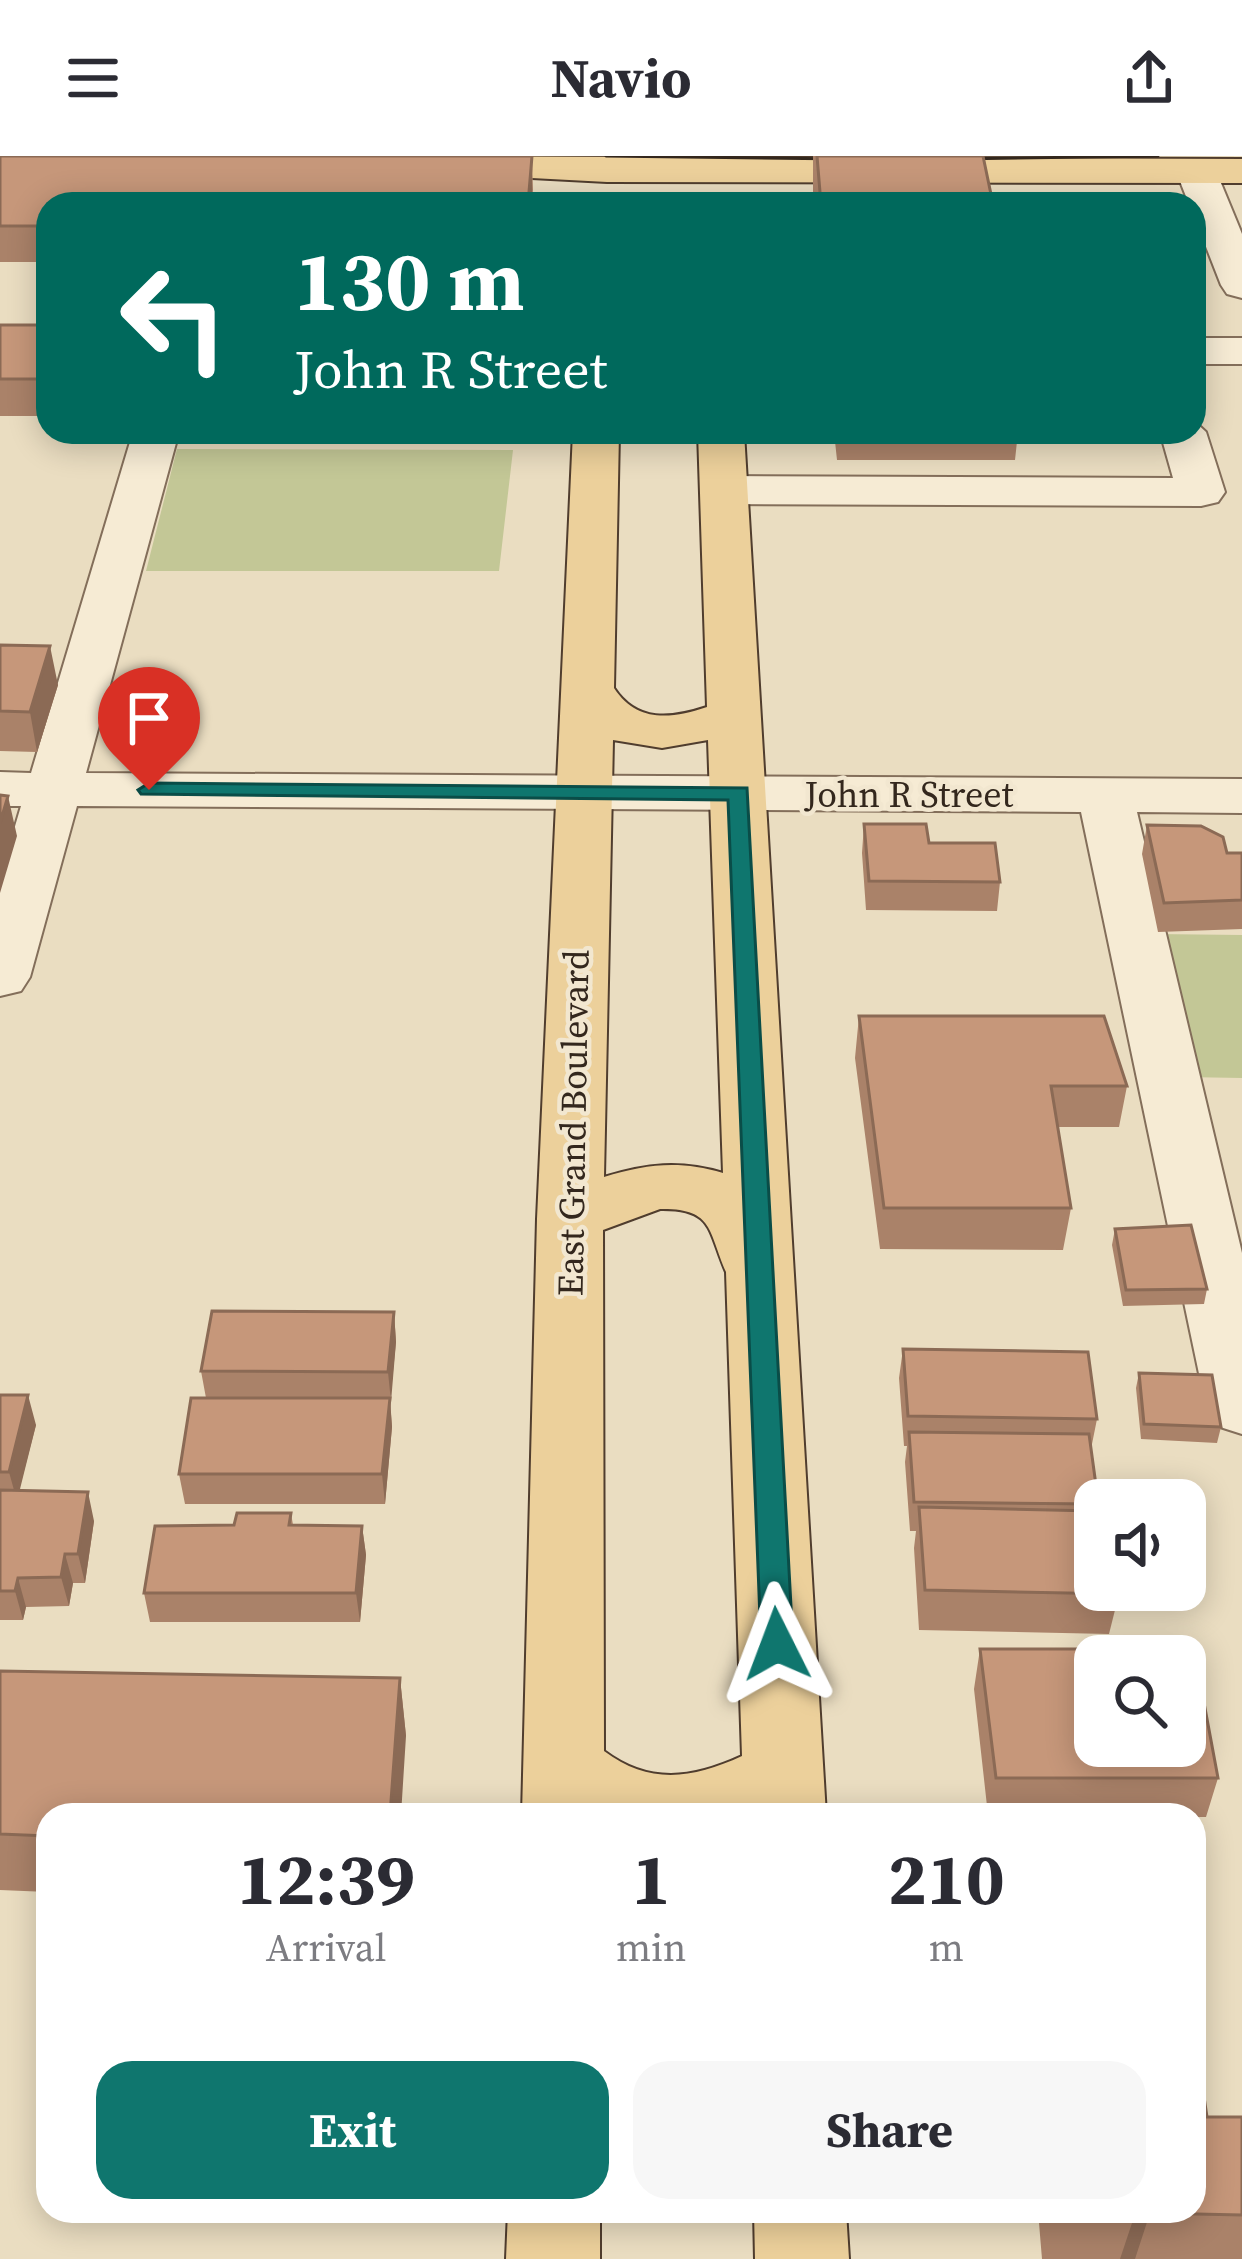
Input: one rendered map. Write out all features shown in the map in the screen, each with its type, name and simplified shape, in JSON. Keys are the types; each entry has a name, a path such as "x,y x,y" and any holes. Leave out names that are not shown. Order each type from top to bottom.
{"main road":[{"path":"340,156 606,177 1242,171"},
{"name":"East Grand Boulevard","path":"563,1792 569,1219 596,444"},
{"path":"722,444 784,1795 726,1803"},
{"path":"586,686 612,722 656,732 694,730 736,714"},
{"path":"569,1219 604,1197 641,1186 676,1185 716,1197 741,1219 759,1270"},
{"path":"563,1792 613,1803"},
{"path":"554,2223 554,2259"},
{"path":"800,2223 802,2259"}],"street":[{"path":"1196,171 1204,192"},
{"path":"1206,196 1242,285"},
{"path":"1206,351 1242,351"},
{"path":"0,977 27,789 152,444"},
{"path":"725,490 1201,492 1187,444"},
{"name":"John R Street","path":"27,789 1242,796"},
{"path":"1103,795 1124,863 1242,1407"}],"green space":[{"path":"177,449 513,450 499,571 146,571"},
{"path":"1154,934 1242,935 1242,1078 1184,1077"}],"building":[{"path":"0,156 532,156 529,192 36,192 36,226 0,226"},
{"path":"817,156 983,156 990,192 820,192"},
{"path":"0,325 36,325 36,379 0,379"},
{"path":"0,645 50,646 30,712 0,711"},
{"path":"0,795 8,796 0,823"},
{"path":"864,824 926,824 929,843 995,843 1000,882 869,881"},
{"path":"1147,825 1201,826 1223,837 1227,853 1242,853 1242,900 1164,903"},
{"path":"859,1016 1104,1016 1127,1086 1051,1086 1071,1208 884,1208"},
{"path":"1191,1225 1207,1289 1126,1290 1115,1229"},
{"path":"212,1311 394,1312 388,1372 201,1371"},
{"path":"903,1349 1088,1352 1097,1419 908,1416"},
{"path":"1139,1373 1212,1375 1221,1427 1144,1424"},
{"path":"0,1395 28,1395 9,1472 0,1472"},
{"path":"191,1398 390,1398 382,1474 179,1474"},
{"path":"909,1432 1089,1434 1095,1479 1074,1479 1074,1504 914,1502"},
{"path":"0,1490 88,1492 78,1554 65,1554 61,1577 18,1578 15,1591 0,1591"},
{"path":"919,1507 1074,1511 1074,1593 925,1590"},
{"path":"237,1513 291,1513 289,1525 362,1526 356,1593 144,1593 155,1526 234,1525"},
{"path":"980,1649 1074,1649 1074,1767 1206,1767 1206,1714 1218,1778 996,1778"},
{"path":"0,1671 400,1678 391,1803 36,1803 36,1836 0,1834"},
{"path":"1206,2110 1207,2117 1242,2117 1242,2215 1206,2214"}],"tram line":[{"path":"606,156 846,159"},
{"path":"954,159 1158,156"}],"route":[{"path":"149,790 739,793 777,1644"}]}
